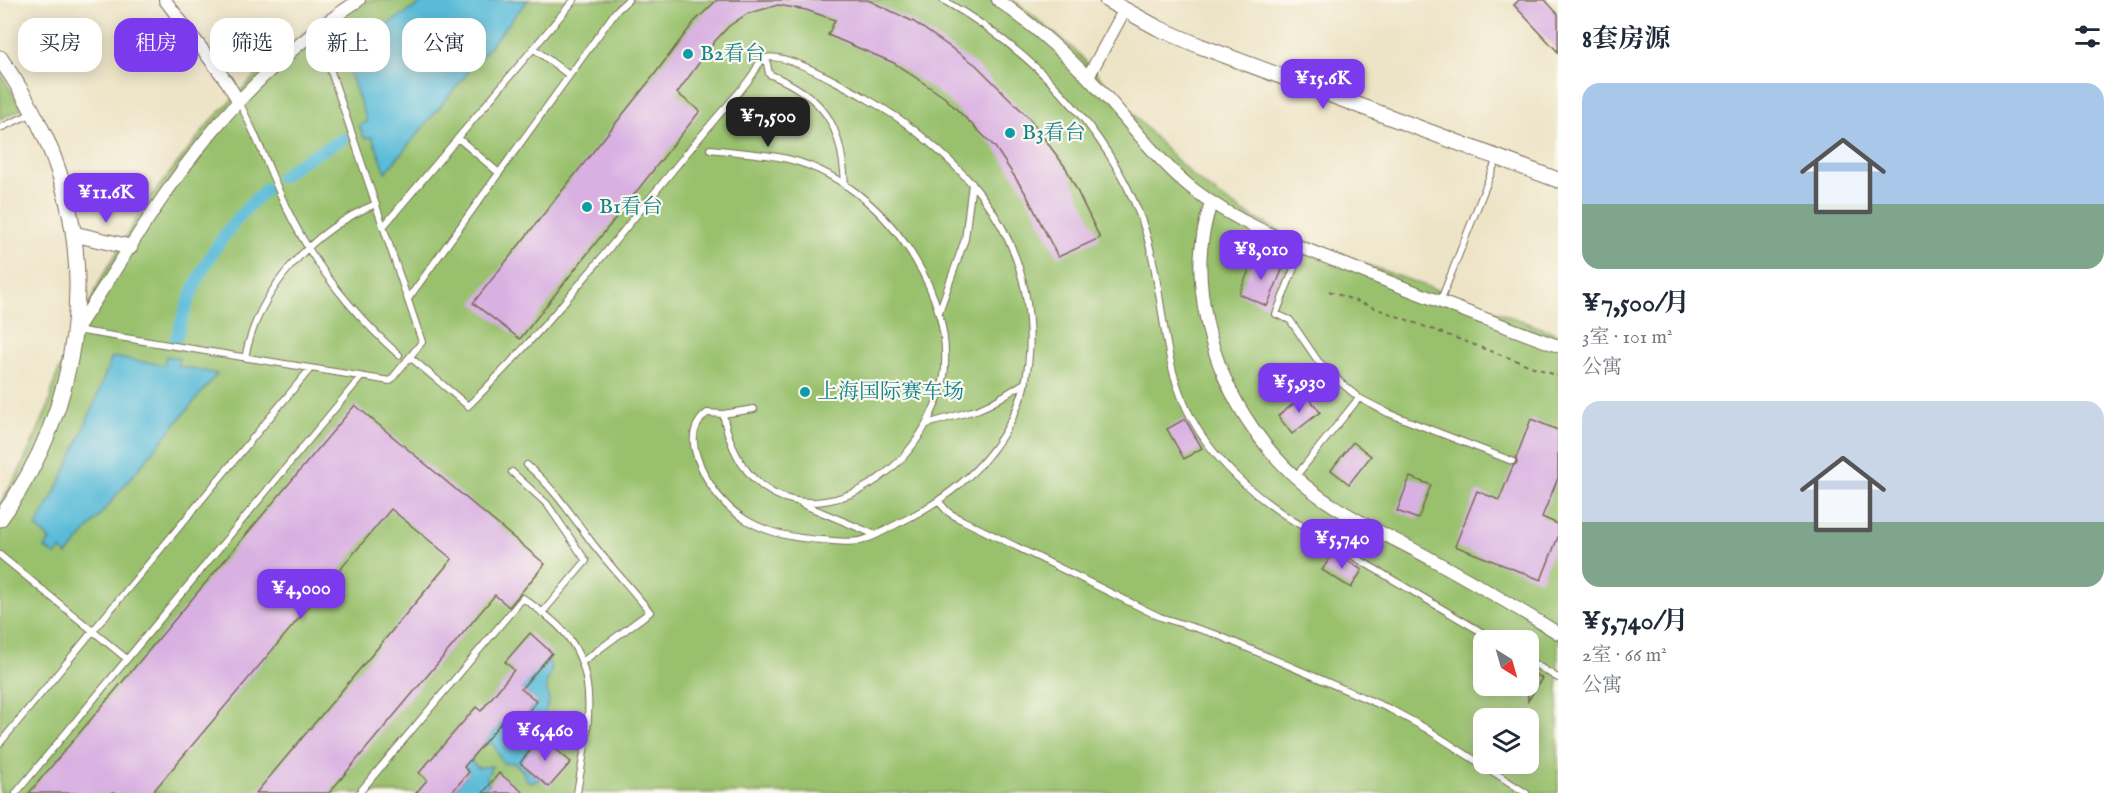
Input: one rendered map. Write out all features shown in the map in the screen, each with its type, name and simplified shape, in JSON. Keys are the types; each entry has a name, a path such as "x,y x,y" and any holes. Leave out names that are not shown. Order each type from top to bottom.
{"street":[{"path":"165,0 227,82 239,102"},
{"path":"334,18 359,0"},
{"path":"998,0 1039,32 1088,77 1170,169 1211,203 1244,223 1302,248 1440,303 1558,346"},
{"path":"1107,0 1124,11 1200,46 1558,180"},
{"path":"1088,77 1124,11"},
{"path":"76,330 183,169 239,102 306,40"},
{"path":"0,58 25,96 48,142 64,191 74,234 78,285 76,330 61,398 46,438 28,474 1,515"},
{"path":"1211,203 1203,228 1200,252 1200,280 1211,342 1225,380 1246,417 1272,452 1296,476 1336,508 1434,561 1558,633"},
{"path":"74,234 130,247"}],"lane":[{"path":"383,227 574,0"},
{"path":"408,299 616,11 628,0"},
{"path":"943,0 985,26 1020,52 1063,95 1083,119 1120,174 1133,200 1148,242 1158,279 1169,358 1180,394 1203,438 1229,471 1261,500 1292,520 1478,630"},
{"path":"533,48 569,75"},
{"path":"766,58 769,74 799,88 828,117 841,146 845,185"},
{"path":"410,357 468,406 540,331 746,84 762,60 766,58 788,61 823,75 875,103 924,138 972,183 985,199 1000,222 1019,268 1028,311 1029,348 1026,382 1018,406 1000,440 975,472 939,502 876,535 857,542 792,538 760,528 736,513 709,483 692,443 703,416 754,409"},
{"path":"76,330 390,381 422,342 331,72"},
{"path":"239,102 286,207 321,269 350,306 399,355"},
{"path":"0,128 33,113"},
{"path":"458,138 499,173"},
{"path":"710,149 790,160 822,172 845,185 872,206 908,248 921,270 943,329 945,367 942,386 927,424 904,458 872,483 840,498 824,502 796,501"},
{"path":"1440,303 1497,158"},
{"path":"938,313 965,239 972,183"},
{"path":"245,358 252,331 266,301 284,274 308,248 334,226 376,204"},
{"path":"1302,248 1276,314 1290,320 1318,361 1359,398 1388,413 1512,461"},
{"path":"0,743 310,369"},
{"path":"16,793 361,377"},
{"path":"927,424 979,409 1026,382"},
{"path":"1296,476 1359,398"},
{"path":"723,414 732,447 750,476 772,492 876,535"},
{"path":"527,465 551,487 596,547 650,612 582,662"},
{"path":"512,472 548,504 586,561 542,613"},
{"path":"939,502 948,512 958,518 1160,617 1215,634 1409,719 1526,793"},
{"path":"0,555 127,659"},
{"path":"359,793 523,598 558,625 568,637 587,676 587,721 577,793"},
{"path":"1539,667 1558,678"}],"path":[{"path":"1329,291 1558,376"}],"green space":[{"name":"上海国际赛车场","path":"345,0 1013,0 1076,51 1156,139 1196,179 1243,212 1293,238 1558,334 1558,793 0,793 0,504 17,476 35,437 48,407 56,377 100,281 144,206 210,122 259,72 294,72 294,41 306,31 306,72 390,72 390,18 323,18"},
{"path":"0,72 22,109 0,119"}],"water":[{"path":"427,0 528,0 486,51 486,18 402,18 402,72 469,72 386,172 372,137 364,138 359,125 367,122 350,72 390,72 390,22"},
{"path":"166,356 179,358 178,366 217,374 67,555 61,549 55,555 45,548 50,540 36,527 77,444 112,357 164,365"},
{"path":"549,656 552,669 546,684 549,702 544,714 545,723 550,725 547,742 520,763 540,779 533,782 526,780 522,770 514,763 503,763 493,744 489,743 481,747 498,726 498,714 516,728 537,702 514,683"},
{"path":"454,759 471,761 478,768 492,766 487,777 489,785 483,793 451,793 469,772"}],"building":[{"path":"717,0 868,0 914,22 976,65 1029,118 1066,168 1100,238 1058,257 1026,194 995,147 944,97 894,63 828,35 835,20 806,10 778,5 747,14 729,26 715,41 677,93 700,111 520,339 473,303 694,22"},
{"path":"1519,0 1545,0 1558,14 1558,52 1514,5"},
{"path":"1255,256 1283,268 1267,306 1239,294"},
{"path":"1306,394 1320,412 1292,434 1278,416"},
{"path":"355,405 545,564 509,607 495,595 329,793 256,793 452,559 391,509 152,793 29,793"},
{"path":"1185,419 1202,448 1184,459 1167,429"},
{"path":"1531,419 1558,430 1558,478 1542,517 1558,524 1558,537 1541,580 1455,546 1477,491 1499,500 1513,466 1517,463 1516,458"},
{"path":"1353,442 1371,456 1349,484 1331,470"},
{"path":"1410,477 1431,485 1418,519 1397,511"},
{"path":"1334,552 1362,570 1351,588 1322,570"},
{"path":"530,633 552,653 521,689 537,701 516,728 504,719 464,767 469,772 451,793 416,793 427,780 419,773 476,707 481,711 514,670 505,662"},
{"path":"541,737 571,762 549,787 520,763"},
{"path":"499,773 524,793 483,793"}],"waterway":[{"path":"281,177 301,162 343,139"},
{"path":"176,339 191,295 210,257 234,223 266,189"}],"place":[{"name":"B2看台","path":"688,54"},
{"name":"B3看台","path":"1010,133"},
{"name":"B1看台","path":"587,207"},
{"name":"上海国际赛车场","path":"805,392"}]}
